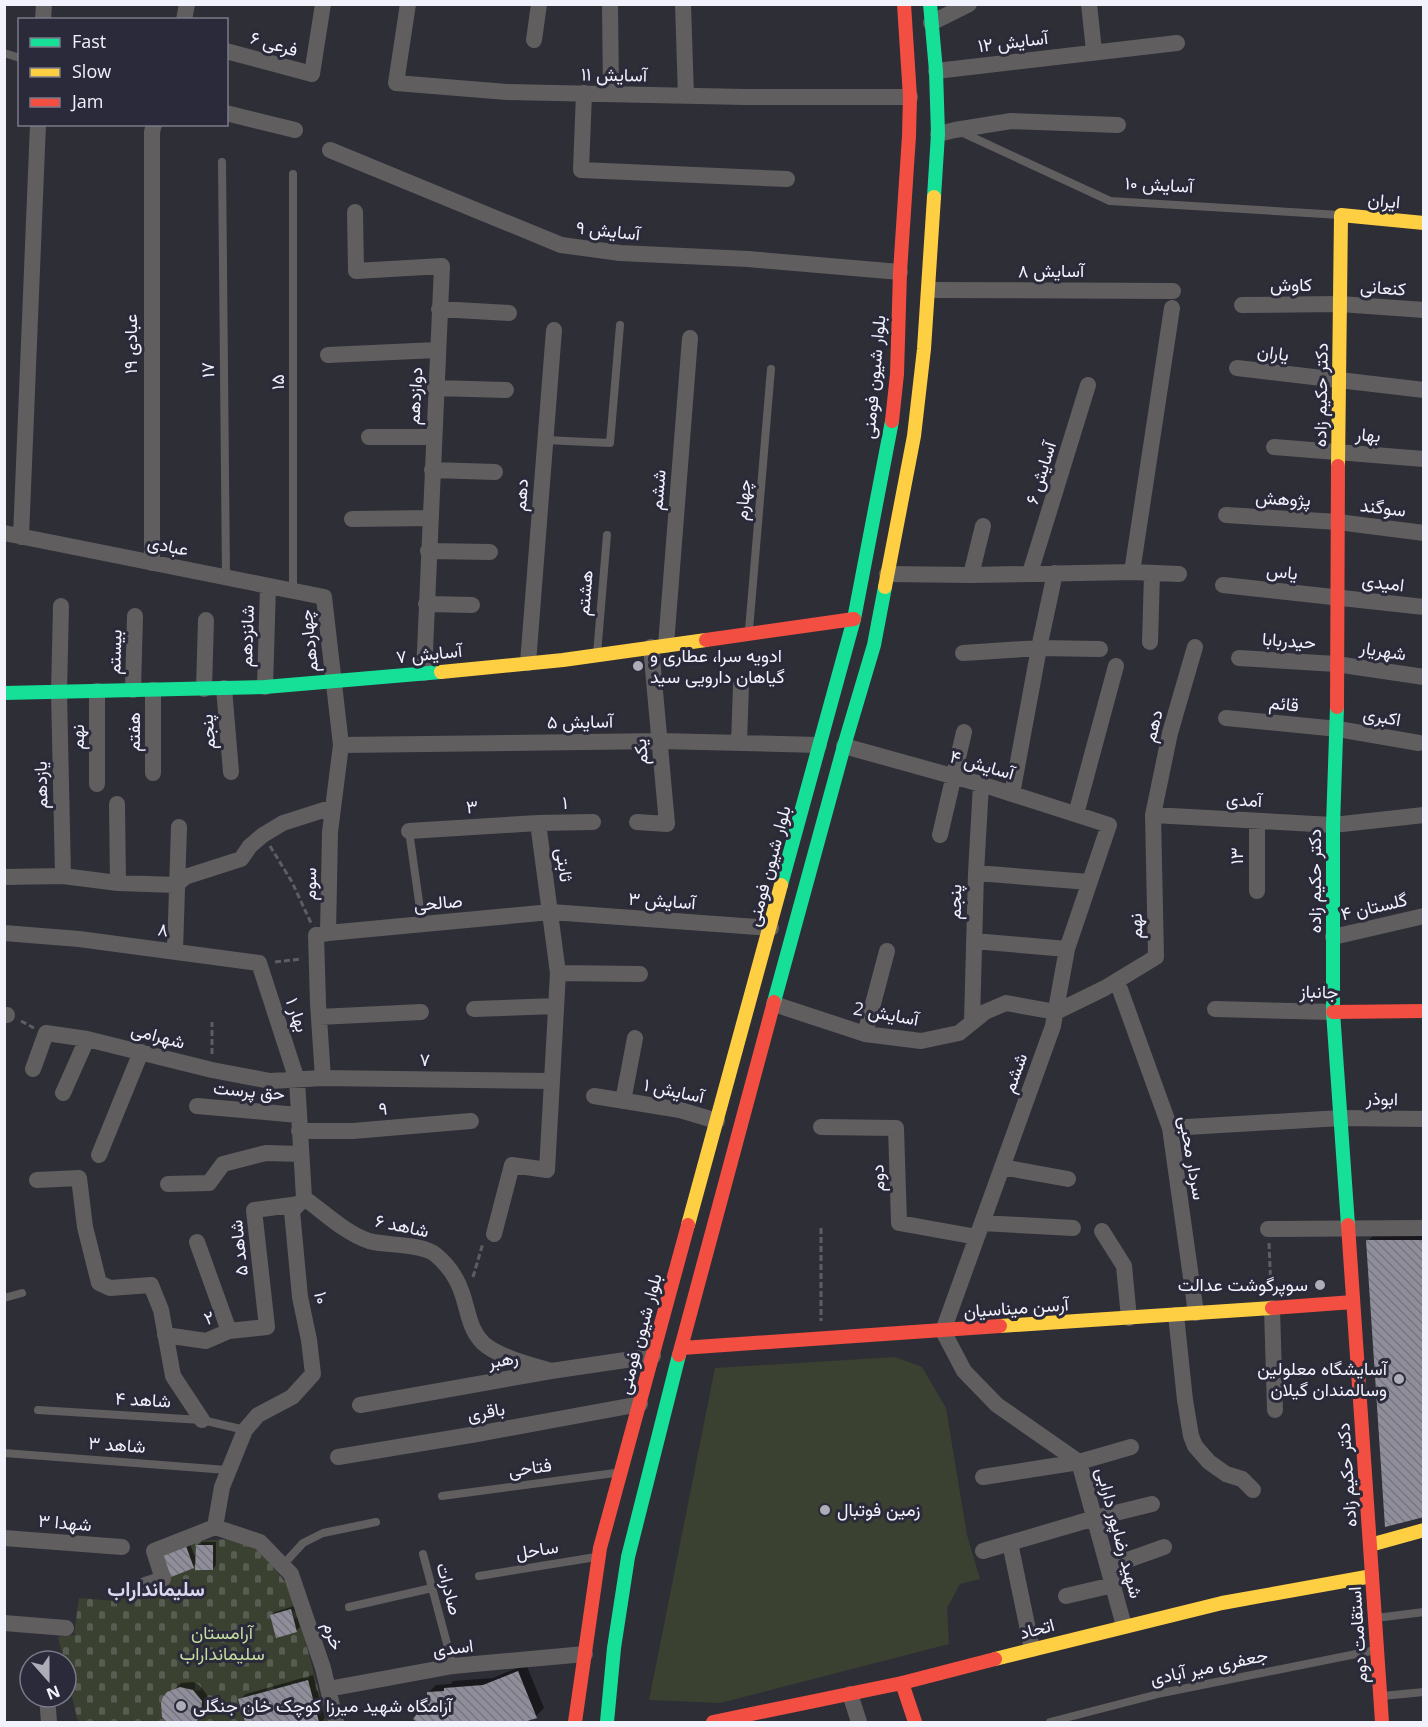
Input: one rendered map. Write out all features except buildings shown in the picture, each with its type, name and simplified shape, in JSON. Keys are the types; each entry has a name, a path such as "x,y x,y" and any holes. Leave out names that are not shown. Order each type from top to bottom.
{"street":[{"name":"فرعی ۶","path":"228,52 312,74 323,4"},
{"name":"آسایش ۱۱","path":"408,4 396,83 507,92 910,97"},
{"path":"534,40 539,4"},
{"path":"610,4 611,94"},
{"path":"683,4 686,96"},
{"name":"بلوار شیون فومنی","path":"575,1722 599,1556 854,619 891,426 896,384 900,272 909,136 910,97 904,4"},
{"path":"607,1722 614,1648 628,1557 664,1408 844,746 874,645 922,376 938,134 936,70 930,4"},
{"path":"931,23 969,4"},
{"path":"1089,4 1094,51"},
{"name":"آسایش ۱۲","path":"936,70 1177,43"},
{"path":"584,93 581,170 787,179"},
{"path":"228,113 295,130"},
{"path":"938,134 1011,121 1118,125"},
{"path":"13,535 38,126"},
{"name":"عبادی ۱۹","path":"153,563 151,309 154,126"},
{"name":"آسایش ۹","path":"330,150 561,245 620,253 748,259 900,272"},
{"name":"دوازدهم","path":"355,212 356,271 442,266 424,673"},
{"name":"ایران","path":"1341,215 1424,223"},
{"name":"دکتر حکیم زاده","path":"1341,215 1336,664 1338,729 1333,825 1333,1012 1370,1545"},
{"name":"آسایش ۸","path":"929,290 1172,299 1132,572"},
{"name":"کاوش","path":"1242,305 1340,304"},
{"name":"کنعانی","path":"1340,304 1424,310"},
{"path":"439,309 509,313"},
{"name":"دهم","path":"528,663 554,330"},
{"name":"ششم","path":"658,646 690,338"},
{"path":"328,355 437,350"},
{"name":"یاران","path":"1237,368 1424,390"},
{"name":"آسایش ۶","path":"1030,573 1088,385"},
{"path":"435,388 506,390"},
{"path":"369,437 433,438"},
{"name":"بهار","path":"1274,447 1424,459"},
{"path":"432,470 495,472"},
{"path":"880,474 905,480"},
{"name":"پژوهش","path":"1226,515 1338,522"},
{"path":"352,519 430,518"},
{"name":"سوگند","path":"1338,522 1424,532"},
{"path":"971,575 983,526"},
{"name":"عبادی","path":"13,535 324,597"},
{"path":"428,551 490,552"},
{"path":"887,574 1132,572 1179,574"},
{"path":"1012,794 1038,648 1055,573"},
{"path":"1150,642 1152,574"},
{"name":"یاس","path":"1223,585 1337,597"},
{"name":"شانزدهم","path":"265,687 268,586"},
{"name":"چهاردهم","path":"324,597 333,682"},
{"name":"امیدی","path":"1337,597 1424,608"},
{"path":"426,604 472,605"},
{"name":"یازدهم","path":"61,606 59,692 63,876"},
{"name":"بیستم","path":"133,690 135,616"},
{"name":"آسایش ۷","path":"4,693 265,687 333,682 597,655 854,619"},
{"path":"204,689 206,620"},
{"name":"یکم","path":"637,822 667,824 660,741 658,646"},
{"name":"دهم","path":"1153,815 1170,733 1195,647"},
{"path":"963,653 1038,648 1100,649"},
{"name":"حیدربابا","path":"1239,658 1336,664"},
{"name":"شهریار","path":"1336,664 1424,677"},
{"path":"1076,814 1116,666"},
{"name":"سوم","path":"323,1078 317,957 322,934 330,832 341,745 333,682"},
{"path":"739,743 741,685"},
{"name":"پنجم","path":"224,688 231,772"},
{"name":"هفتم","path":"153,690 153,773"},
{"name":"نهم","path":"97,691 97,783"},
{"name":"قائم","path":"1226,718 1338,729"},
{"name":"اکبری","path":"1338,729 1419,743"},
{"path":"940,835 964,732"},
{"name":"آسایش ۵","path":"341,745 660,741 819,745"},
{"name":"آسایش ۴","path":"844,746 981,784 1109,825"},
{"name":"پنجم","path":"972,1022 981,784"},
{"path":"117,804 118,883"},
{"path":"4,877 63,876 118,883 176,885 185,878 241,859 250,846 263,835 283,824 333,807"},
{"name":"آمدی","path":"1153,815 1333,825 1424,815"},
{"name":"نهم","path":"1056,1012 1117,981 1156,957 1153,815"},
{"name":"۱۳","path":"1257,820 1257,891"},
{"name":"۱","path":"538,823 593,822"},
{"name":"۳","path":"409,831 538,823"},
{"name":"ثابتی","path":"538,823 551,912"},
{"name":"ششم","path":"943,1331 1053,1026 1067,950 1109,825"},
{"path":"176,951 179,827"},
{"path":"976,873 1089,882"},
{"path":"494,1234 512,1165 547,1170 558,973 551,912"},
{"name":"آسایش ۳","path":"551,912 771,928"},
{"name":"صالحی","path":"322,934 551,912"},
{"name":"گلستان ۴","path":"1333,937 1424,916"},
{"name":"۸","path":"4,933 80,939 259,963"},
{"path":"974,941 1067,950"},
{"path":"865,1034 887,951"},
{"name":"بهار ۱","path":"259,963 297,1080"},
{"path":"558,973 640,974"},
{"name":"سردار محبی","path":"1117,981 1170,1128 1196,1313"},
{"name":"آسایش 2","path":"774,1004 865,1034 921,1041 959,1033 986,1012 1006,1003 1056,1012"},
{"path":"474,1009 556,1006"},
{"name":"جانباز","path":"1215,1009 1333,1012 1424,1011"},
{"path":"319,1017 421,1012"},
{"path":"33,1070 46,1034"},
{"name":"شهرامی","path":"46,1034 87,1039 212,1070 270,1081 297,1080"},
{"name":"آسایش ۱","path":"623,1101 634,1038"},
{"path":"63,1093 87,1039"},
{"path":"99,1155 141,1052"},
{"name":"۷","path":"297,1080 323,1078 552,1081"},
{"name":"۱۰","path":"215,1527 227,1470 245,1430 258,1415 292,1397 313,1374 300,1297 292,1211 301,1201 297,1080"},
{"name":"آسایش ۱","path":"594,1096 680,1110 717,1121"},
{"name":"حق پرست","path":"197,1106 299,1123"},
{"name":"ابوذر","path":"1170,1128 1341,1118 1424,1119"},
{"name":"۹","path":"299,1123 353,1131 471,1120"},
{"name":"دوم","path":"821,1127 896,1128 899,1223 979,1230"},
{"path":"168,1184 209,1184 223,1164 266,1153 301,1154"},
{"path":"1002,1167 1068,1179"},
{"path":"37,1180 79,1178 85,1227 99,1283 110,1288 151,1285 160,1310 173,1376 202,1420"},
{"name":"شاهد ۶","path":"301,1201 370,1241 399,1244 434,1253 454,1275 470,1323 484,1344 513,1359 551,1371"},
{"name":"شاهد ۵","path":"267,1327 254,1210 301,1201"},
{"path":"979,1230 1073,1228"},
{"path":"1268,1229 1424,1228"},
{"path":"1102,1231 1124,1266 1128,1318"},
{"path":"197,1242 229,1331"},
{"name":"آرسن میناسیان","path":"682,1348 1353,1302"},
{"path":"1272,1308 1275,1410"},
{"path":"1176,1315 1185,1400 1195,1446 1209,1462 1226,1474 1242,1479 1253,1490"},
{"name":"۲","path":"165,1335 206,1341 229,1331 267,1327"},
{"name":"شهید رضاپور دارابی","path":"943,1331 964,1371 997,1405 1079,1462 1124,1626"},
{"name":"رهبر","path":"360,1405 551,1371 653,1356"},
{"name":"باقری","path":"338,1456 477,1434 640,1404"},
{"path":"983,1477 1079,1462 1131,1447"},
{"path":"983,1551 1152,1504"},
{"path":"145,1585 163,1579 154,1551 215,1527 260,1542 284,1565"},
{"path":"1370,1545 1424,1530"},
{"name":"شهدا ۳","path":"4,1538 122,1547"},
{"path":"1010,1543 1032,1649"},
{"name":"استقامت دوم","path":"1370,1545 1382,1722"},
{"path":"1108,1567 1164,1547"},
{"name":"خرم","path":"284,1565 291,1574 323,1668 336,1722"},
{"name":"اتحاد","path":"713,1722 795,1714 850,1694 902,1683 1124,1626 1222,1603 1372,1576"},
{"path":"1066,1596 1113,1585"},
{"path":"4,1623 66,1628"},
{"name":"اسدی","path":"328,1689 453,1666 585,1654"},
{"path":"902,1683 915,1722"},
{"path":"850,1694 859,1722"}],"lane":[{"name":"آسایش ‍۱۰","path":"955,130 1110,201 1341,215"},
{"name":"۱۷","path":"222,162 226,578"},
{"name":"۱۵","path":"293,174 293,591"},
{"path":"545,440 610,443 620,325"},
{"name":"چهارم","path":"749,634 771,369"},
{"name":"هشتم","path":"597,655 607,535"},
{"path":"409,831 423,924"},
{"path":"4,1298 22,1293"},
{"name":"شاهد ۴","path":"38,1410 202,1420 245,1430"},
{"name":"شاهد ۳","path":"4,1453 227,1470"},
{"name":"فتاحی","path":"442,1496 621,1472"},
{"path":"284,1565 303,1543 323,1533 376,1522"},
{"name":"صادرات","path":"423,1554 453,1666"},
{"name":"ساحل","path":"480,1576 599,1556"},
{"path":"348,1607 432,1588"},
{"path":"1375,1618 1424,1612"},
{"name":"جعفری میر آبادی","path":"1050,1722 1162,1693 1377,1650"},
{"path":"1380,1696 1424,1692"}],"path":[{"path":"263,835 322,934"},
{"path":"259,963 317,957"},
{"path":"6,1015 46,1034"},
{"path":"212,1022 212,1070"},
{"path":"821,1228 822,1338"},
{"path":"1268,1229 1272,1308"},
{"path":"465,1305 486,1233 494,1234"}],"green space":[{"name":"زمین فوتبال","path":"895,1357 922,1367 946,1408 967,1535 980,1579 960,1584 947,1608 949,1644 720,1703 649,1700 715,1368"},
{"name":"آرامستان سلیمانداراب","path":"243,1538 270,1562 288,1586 327,1722 78,1722 75,1709 78,1709 78,1649 61,1649 58,1637 74,1635 79,1598 115,1601 171,1581 160,1554 197,1541"}],"traffic: fast":[{"path":"930,4 936,71 938,134 934,197"},
{"path":"781,885 854,619 892,421"},
{"path":"774,1002 874,645 885,587"},
{"path":"4,693 265,687 441,672"},
{"path":"1337,707 1333,825 1333,1012 1348,1225"},
{"path":"607,1722 614,1648 628,1557 679,1355"}],"traffic: slow":[{"path":"885,587 914,436 924,349 934,197"},
{"path":"1338,466 1341,215 1424,223"},
{"path":"441,672 563,660 706,640"},
{"path":"688,1225 781,885"},
{"path":"1000,1326 1272,1308"},
{"path":"1370,1545 1424,1530"},
{"path":"995,1659 1222,1603 1372,1576"}],"traffic: jam":[{"path":"892,421 897,374 900,272 909,136 910,97 904,4"},
{"path":"1337,707 1338,466"},
{"path":"706,640 854,619"},
{"path":"679,1355 774,1002"},
{"path":"1333,1012 1424,1011"},
{"path":"575,1722 600,1548 688,1225"},
{"path":"1348,1225 1382,1722"},
{"path":"1272,1308 1353,1302"},
{"path":"682,1348 1000,1326"},
{"path":"713,1722 902,1683 995,1659"},
{"path":"902,1683 915,1722"}],"place":[{"name":"ادویه سرا، عطاری و گیاهان دارویی سید","path":"638,666"},
{"name":"سوپرگوشت عدالت","path":"1320,1285"},
{"name":"آسایشگاه معلولین وسالمندان گیلان","path":"1399,1379"},
{"name":"زمین فوتبال","path":"825,1510"},
{"name":"آرامگاه شهید میرزا کوچک خان جنگلی","path":"181,1706"}],"district":[{"name":"سلیمانداراب","path":"156,1589"}]}
